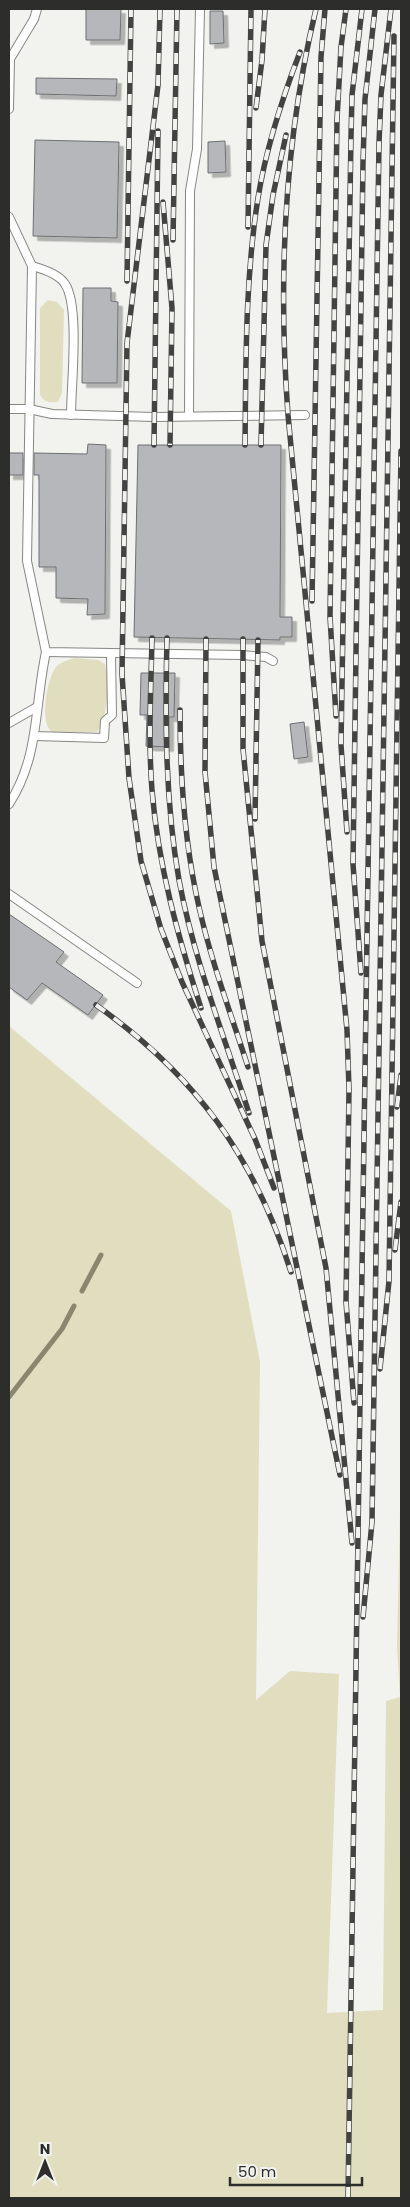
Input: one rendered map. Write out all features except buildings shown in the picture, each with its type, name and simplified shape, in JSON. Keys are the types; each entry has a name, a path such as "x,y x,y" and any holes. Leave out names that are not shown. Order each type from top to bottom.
{"lane":[{"path":"9,109 10,59 38,9"},
{"path":"189,416 190,191 197,149 200,9"},
{"path":"9,217 32,266 27,561 46,652 36,706 30,762 20,786 9,804"},
{"path":"32,266 48,271 65,283 73,306 71,415"},
{"path":"9,408 71,415 305,415"},
{"path":"46,652 242,655 266,656 273,661"},
{"path":"34,736 104,738 105,721 112,715 111,654"},
{"path":"9,722 36,706"},
{"path":"9,894 137,983"}],"shaded area":[{"path":"48,300 57,302 64,310 62,393 58,402 45,401 40,395 40,308"},
{"path":"74,658 98,660 105,664 107,680 106,709 101,726 97,732 52,732 48,727 45,710 47,690 53,673 60,664"},
{"path":"9,1026 231,1211 260,1362 256,1700 290,1671 339,1674 327,2013 383,2010 386,1701 400,1697 397,1647 401,1463 401,2198 9,2198"}],"waterway":[{"path":"82,1291 101,1255"},
{"path":"9,1397 62,1329 74,1306"}],"railway":[{"path":"127,281 131,9"},
{"path":"160,9 158,85 127,343 122,674 129,778 141,861 161,929 182,982 255,1139 274,1188"},
{"path":"173,240 177,9"},
{"path":"248,227 251,9"},
{"path":"256,108 262,60 265,9"},
{"path":"316,9 305,59 290,160 284,262 285,364 288,415 347,1030 349,1089 346,1302 354,1403"},
{"path":"312,601 321,57 325,9"},
{"path":"336,716 330,617 337,119 341,47 346,9"},
{"path":"347,832 341,745 351,137 352,95 362,9"},
{"path":"361,973 353,864 363,162 365,99 375,9"},
{"path":"348,2198 379,143 381,95 391,9"},
{"path":"363,1617 372,1522 394,36"},
{"path":"245,445 248,291 258,198 275,124 300,52"},
{"path":"154,445 158,131"},
{"path":"261,445 266,245 273,195 286,135"},
{"path":"163,202 172,308 170,445"},
{"path":"380,1369 389,1281 401,451"},
{"path":"152,638 150,752 155,818 170,900 184,955 201,1008"},
{"path":"167,638 167,759 171,820 179,880 201,969 249,1113"},
{"path":"206,639 205,772 214,867 340,1475"},
{"path":"243,639 243,749 262,941 326,1268 352,1543"},
{"path":"255,819 258,640"},
{"path":"180,710 186,834 194,883 209,947 248,1067"},
{"path":"96,1005 163,1060 217,1121 259,1191 291,1272"},
{"path":"397,1107 401,1075"},
{"path":"395,1250 401,1202"}]}
